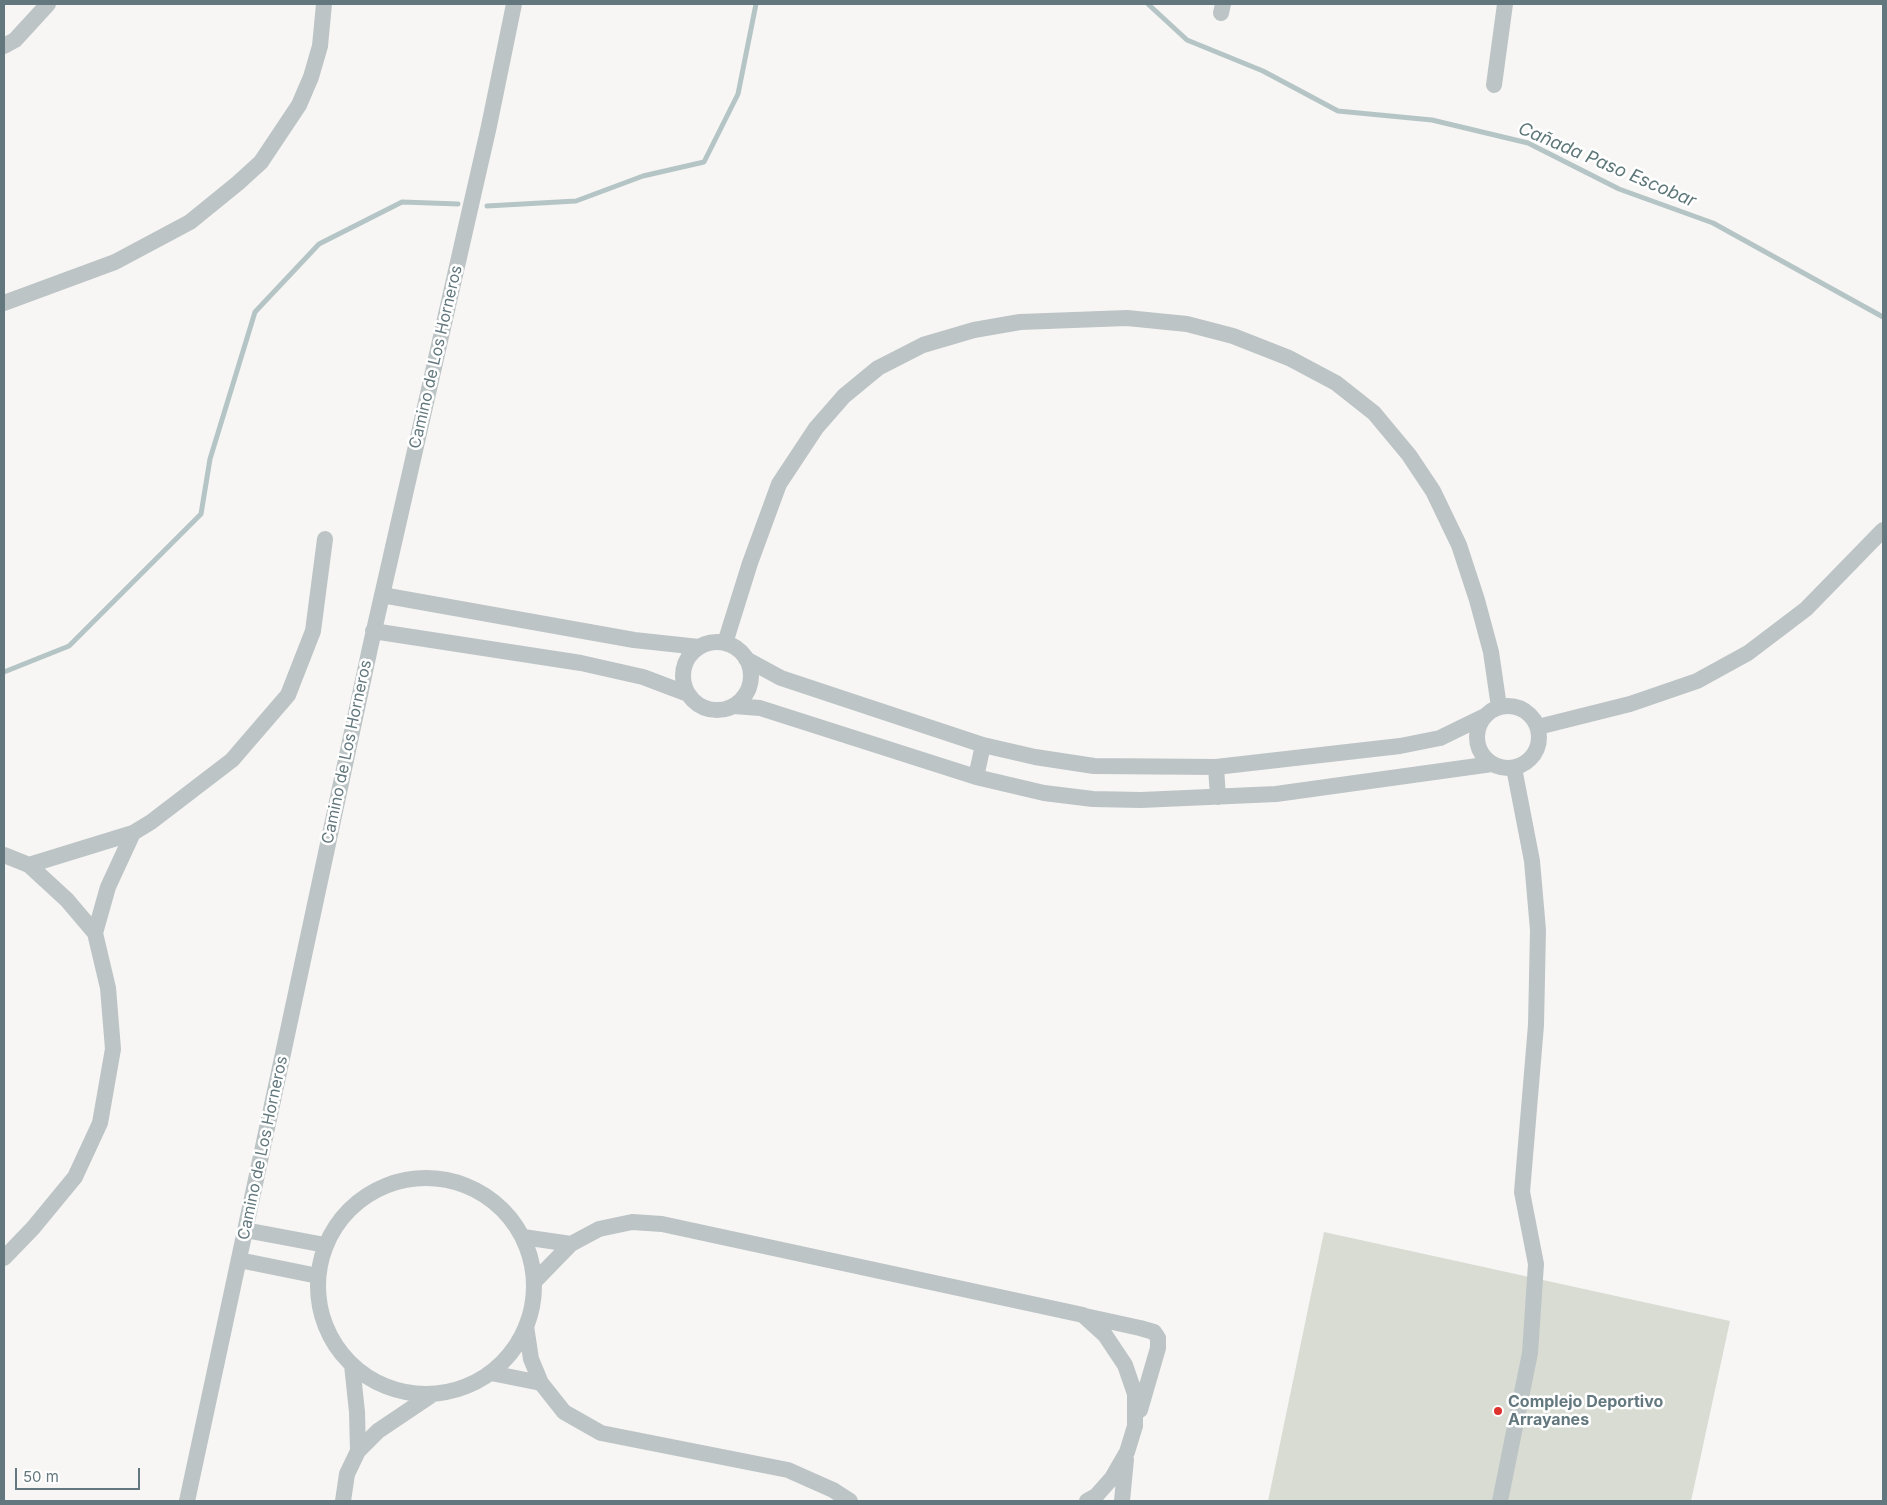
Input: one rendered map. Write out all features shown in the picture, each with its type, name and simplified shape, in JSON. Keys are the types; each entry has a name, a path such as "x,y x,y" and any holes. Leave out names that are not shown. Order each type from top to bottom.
{"street":[{"path":"4,46 15,40 48,4"},
{"path":"4,303 114,262 190,222 261,162 299,105 311,77 320,46 324,4"},
{"name":"Camino de Los Horneros","path":"187,1501 373,631 489,126 514,4"},
{"path":"1494,85 1505,4"},
{"path":"725,644 750,563 779,484 816,428 844,396 878,368 923,345 974,330 1020,322 1127,318 1187,324 1233,336 1289,358 1336,383 1374,413 1409,455 1433,491 1459,545 1491,652 1499,706"},
{"path":"1538,727 1611,709 1698,681 1748,653 1806,609 1883,530"},
{"path":"30,865 134,833 232,760 288,695 313,631 325,539"},
{"path":"373,631 581,663 643,677 688,694 700,706 708,709 717,710 734,706 767,710 976,777 1044,793 1093,799 1218,798 1276,794 1492,764 1514,768 1532,757 1540,738 1538,727 1527,712 1509,705 1499,706 1483,717 1440,738 1400,746 1216,767 1094,766 1035,757 983,745 780,678 746,659 734,647 725,644 716,642 699,647 634,640 382,595"},
{"path":"688,694 683,677 684,668 687,660 699,647"},
{"path":"734,706 747,693 750,685 750,667 746,659"},
{"path":"1483,717 1479,725 1477,742 1485,758 1492,764"},
{"path":"976,777 983,745"},
{"path":"1216,767 1218,798"},
{"path":"1500,1501 1530,1353 1536,1264 1522,1192 1536,1025 1538,930 1532,861 1514,768"},
{"path":"95,933 108,887 134,833"},
{"path":"4,856 30,865 67,900 95,933 108,988 113,1049 100,1124 75,1177 33,1228 4,1258"},
{"path":"439,1178 473,1188 502,1208 523,1237 531,1259 534,1282 526,1326 512,1352 491,1373 464,1387 433,1394 404,1392 376,1382 352,1365 336,1346 324,1325 318,1301 318,1276 325,1245 344,1215 371,1193 404,1180 439,1178"},
{"path":"534,1282 571,1244 599,1229 632,1222 662,1224 1154,1332 1158,1338 1158,1348 1127,1452 1122,1501"},
{"path":"246,1230 325,1245"},
{"path":"523,1237 571,1244"},
{"path":"239,1260 318,1276"},
{"path":"1083,1315 1105,1335 1124,1365 1135,1394 1135,1426"},
{"path":"526,1326 532,1359 541,1383 564,1412 601,1434 788,1470 833,1490 850,1501"},
{"path":"352,1365 358,1412 358,1451"},
{"path":"491,1373 541,1383"},
{"path":"343,1501 347,1474 358,1451 378,1431 433,1394"},
{"path":"1087,1501 1096,1496 1112,1478 1127,1452"}],"shaded area":[{"name":"Complejo Deportivo Arrayanes","path":"1324,1232 1730,1321 1691,1501 1268,1501"}],"waterway":[{"name":"Cañada Paso Escobar","path":"487,206 576,201 643,176 704,162 738,94 756,4"},
{"name":"Cañada Paso Escobar","path":"1148,4 1187,40 1263,71 1338,111 1432,120 1528,143 1619,189 1713,223 1883,317"},
{"path":"4,672 69,646 201,514 210,459 255,312 319,244 402,202 458,204"}],"place":[{"name":"Complejo Deportivo Arrayanes","path":"1498,1411"}]}
